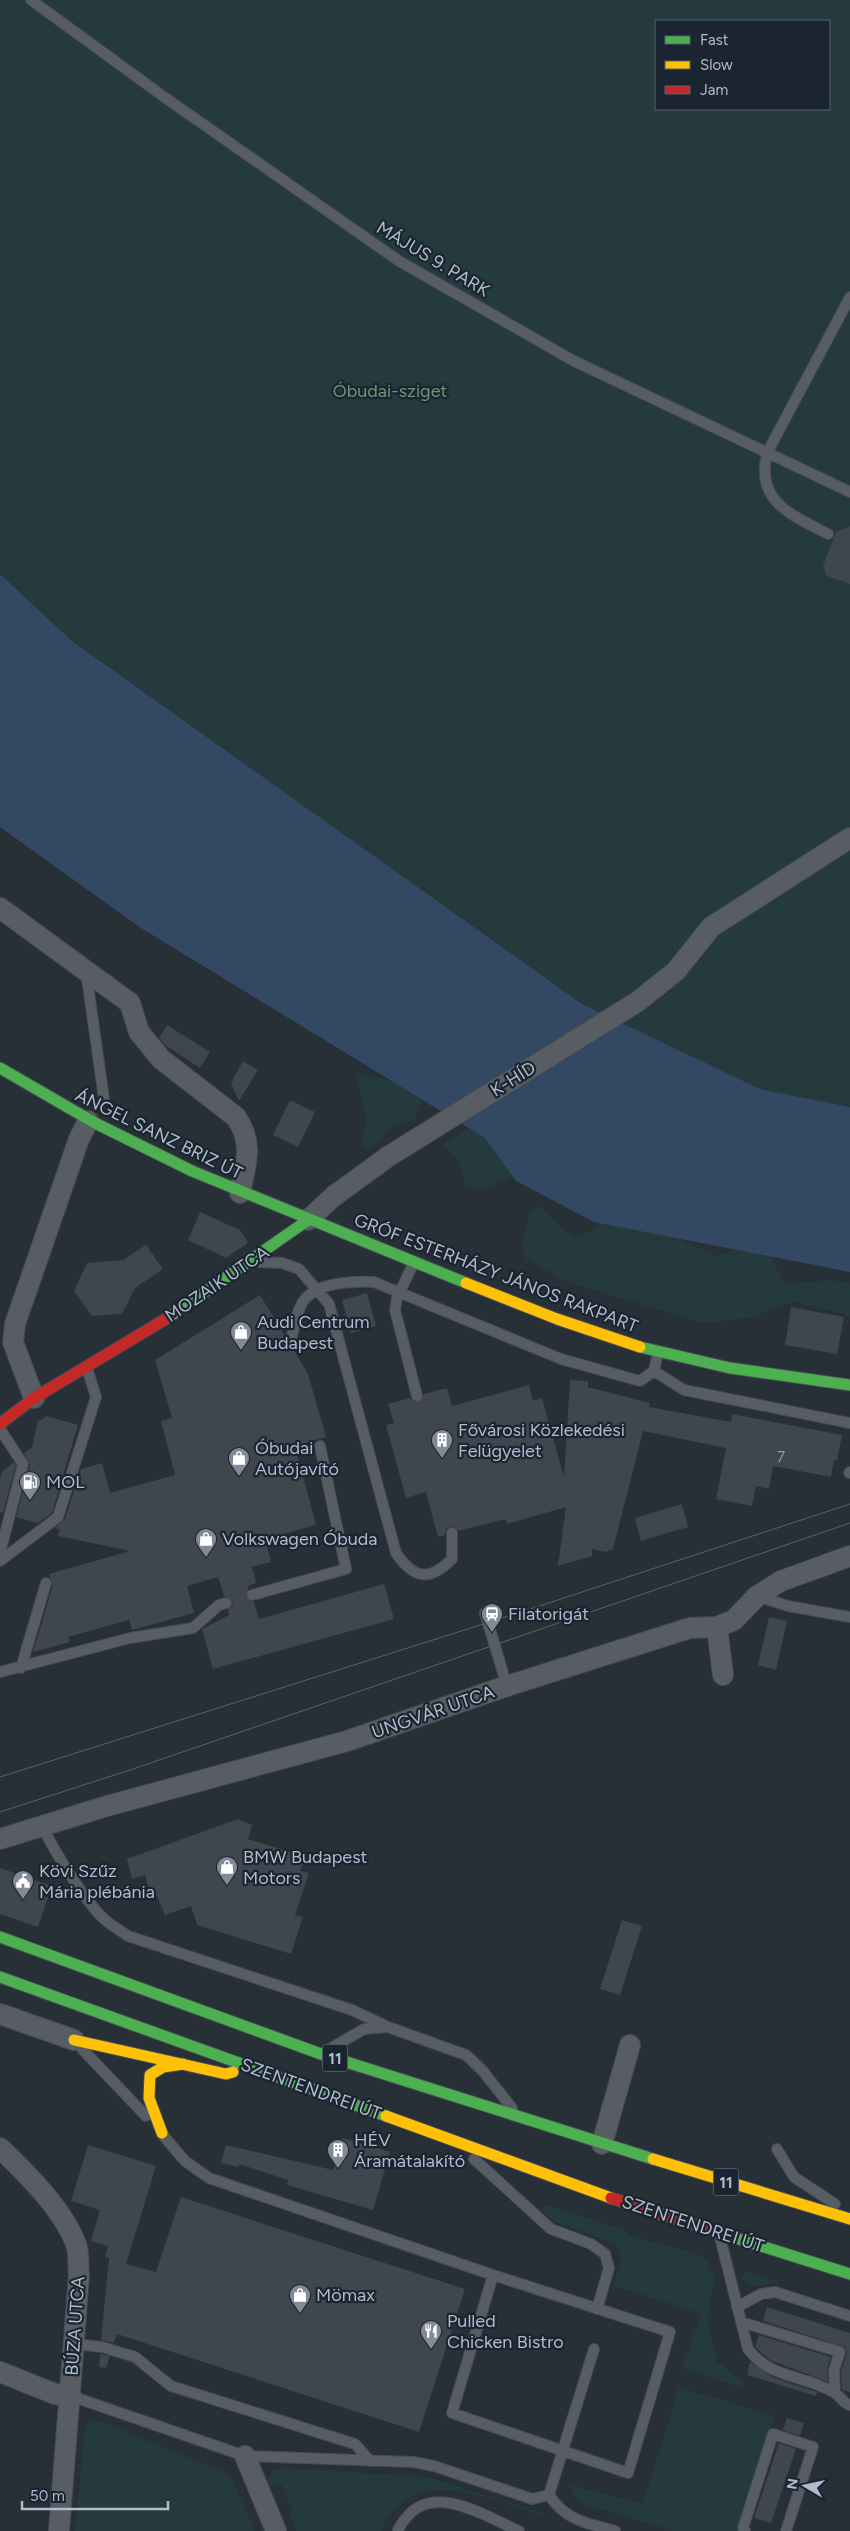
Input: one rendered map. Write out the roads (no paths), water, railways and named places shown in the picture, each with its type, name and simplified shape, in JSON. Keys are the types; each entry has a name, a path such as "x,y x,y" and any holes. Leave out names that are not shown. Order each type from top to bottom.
{"main road":[{"name":"ÁNGEL SANZ BRIZ ÚT","path":"0,1068 88,1121 240,1193 308,1220"},
{"name":"MOZAIK UTCA","path":"0,1424 34,1398 163,1321 308,1220"},
{"name":"GRÓF ESTERHÁZY JÁNOS RAKPART","path":"308,1220 584,1329 658,1351 731,1368 850,1385"},
{"name":"SZENTENDREI ÚT","path":"0,1937 322,2054 517,2115 602,2144 850,2219"},
{"name":"SZENTENDREI ÚT","path":"2,1978 255,2068 459,2144 719,2234 850,2274"},
{"path":"74,2040 226,2074 255,2068"},
{"path":"162,2133 148,2103 147,2088 150,2076 163,2067 183,2064"}],"street":[{"name":"K-HÍD","path":"390,1156 637,1002 676,971 711,927 850,838"},
{"path":"0,908 130,1004 139,1032 161,1059 236,1117 244,1128 248,1143 240,1193"},
{"path":"34,1398 13,1342 15,1324 79,1139 88,1121"},
{"name":"MOZAIK UTCA","path":"308,1220 334,1196 390,1156"},
{"path":"723,1675 717,1628 734,1620 757,1596 782,1581 850,1556"},
{"name":"UNGVÁR UTCA","path":"0,1839 107,1806 346,1741 507,1686 690,1628 717,1628"},
{"path":"0,2014 74,2040"},
{"path":"602,2144 630,2045"},
{"name":"BÚZA UTCA","path":"0,2148 42,2192 69,2230 77,2248 79,2275 59,2531"},
{"path":"0,2372 55,2394 71,2396"},
{"path":"245,2456 276,2531"}],"lane":[{"name":"MÁJUS 9. PARK","path":"31,0 167,99 399,262 574,361 850,492"},
{"path":"828,534 784,510 771,496 763,469 767,453 850,297"},
{"path":"85,970 104,1099"},
{"path":"251,1261 282,1263 299,1269 329,1304 396,1554 406,1568 421,1576 439,1572 452,1559 452,1533"},
{"path":"414,1261 400,1292 395,1310 417,1396"},
{"path":"291,1340 302,1303 318,1289 356,1282 374,1282 561,1359 640,1381 654,1370 658,1351"},
{"path":"0,1561 58,1517 96,1397 87,1366"},
{"path":"654,1370 684,1390 850,1423"},
{"path":"0,1429 23,1464 0,1553"},
{"path":"252,1596 346,1570 320,1446"},
{"path":"20,1668 46,1583"},
{"path":"757,1596 788,1606 850,1617"},
{"path":"0,1672 130,1638 193,1628 218,1605 226,1603"},
{"path":"485,1613 507,1686"},
{"path":"43,1827 87,1898 102,1918 128,1936 344,2007 388,2027 466,2055 482,2070 517,2115"},
{"path":"322,2054 364,2028 388,2027"},
{"path":"74,2040 162,2133 185,2162 209,2178 493,2275 670,2332 628,2473 452,2413 493,2275"},
{"path":"459,2144 551,2229 591,2244 605,2254 609,2268 598,2309"},
{"path":"777,2149 794,2177 850,2214"},
{"path":"719,2234 748,2349 756,2360 766,2367 835,2393 844,2403 850,2405"},
{"path":"737,2307 761,2294 775,2292 850,2316"},
{"path":"832,2310 846,2318 850,2325"},
{"path":"741,2322 840,2352 834,2370 835,2393"},
{"path":"74,2344 102,2347 135,2357 170,2386 355,2444 370,2461"},
{"path":"549,2494 594,2349"},
{"path":"71,2396 245,2456 413,2462 434,2466 532,2499 549,2494"},
{"path":"745,2531 743,2528 773,2434 813,2447 786,2531"},
{"path":"549,2494 557,2506 571,2518 615,2531"},
{"path":"398,2531 411,2512 427,2503 440,2501 461,2506 519,2531"}],"water":[{"path":"0,574 72,641 582,1004 760,1089 850,1107 850,1272 594,1222 516,1181 485,1138 141,928 0,827"}],"tram line":[{"path":"0,1777 512,1615 850,1504"},
{"path":"0,1812 130,1770 850,1523"}],"place":[{"name":"Audi Centrum Budapest","path":"241,1351"},
{"name":"Fővárosi Közlekedési Felügyelet","path":"442,1459"},
{"name":"Óbudai Autójavító","path":"239,1477"},
{"name":"MOL","path":"30,1501"},
{"name":"Volkswagen Óbuda","path":"206,1558"},
{"name":"Filatorigát","path":"492,1633"},
{"name":"BMW Budapest Motors","path":"227,1886"},
{"name":"Kövi Szűz Mária plébánia","path":"23,1900"},
{"name":"HÉV Áramátalakító","path":"338,2169"},
{"name":"Mömax","path":"300,2314"},
{"name":"Pulled Chicken Bistro","path":"431,2350"}],"park label":[{"name":"Óbudai-sziget","path":"390,391"}]}
